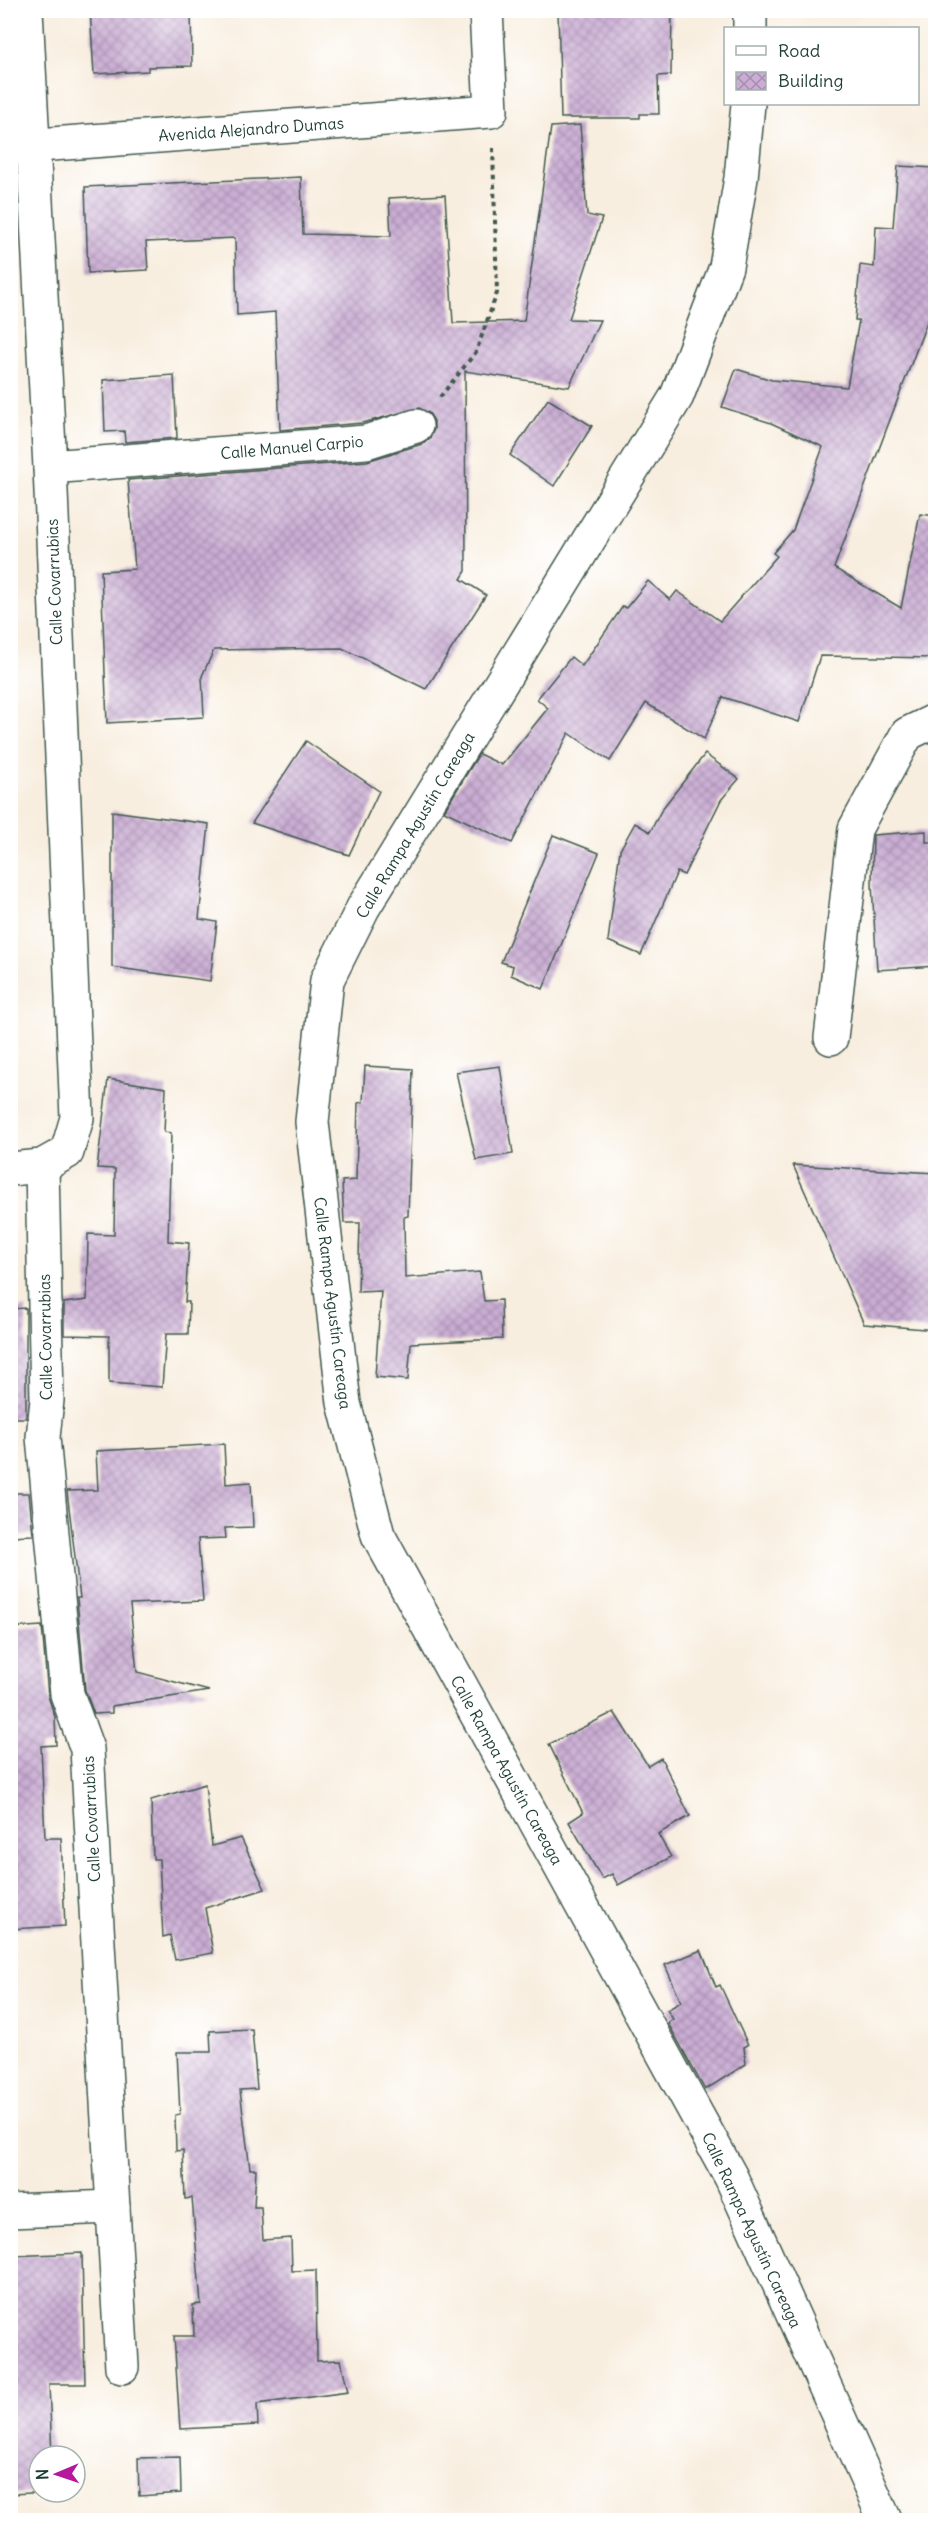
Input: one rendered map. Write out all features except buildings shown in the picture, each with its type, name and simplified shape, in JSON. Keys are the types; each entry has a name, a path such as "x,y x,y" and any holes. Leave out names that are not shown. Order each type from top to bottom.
{"street":[{"name":"Calle Covarrubias","path":"26,10 22,146 50,467 76,1118 40,1162 47,1400 43,1437 67,1694 87,1749 122,2367"},
{"path":"486,10 491,111"},
{"path":"750,10 750,27"},
{"name":"Calle Rampa Agustín Careaga","path":"748,105 741,178 726,267 677,396 363,908 327,980 312,1122 344,1403 378,1535 731,2178 885,2520"},
{"name":"Avenida Alejandro Dumas","path":"22,146 491,111"},
{"name":"Calle Manuel Carpio","path":"50,467 366,442 417,426"},
{"path":"831,1038 855,829 907,734 936,720"},
{"path":"10,2211 113,2207"}],"path":[{"path":"417,426 476,352 497,294 497,219 491,111"}]}
